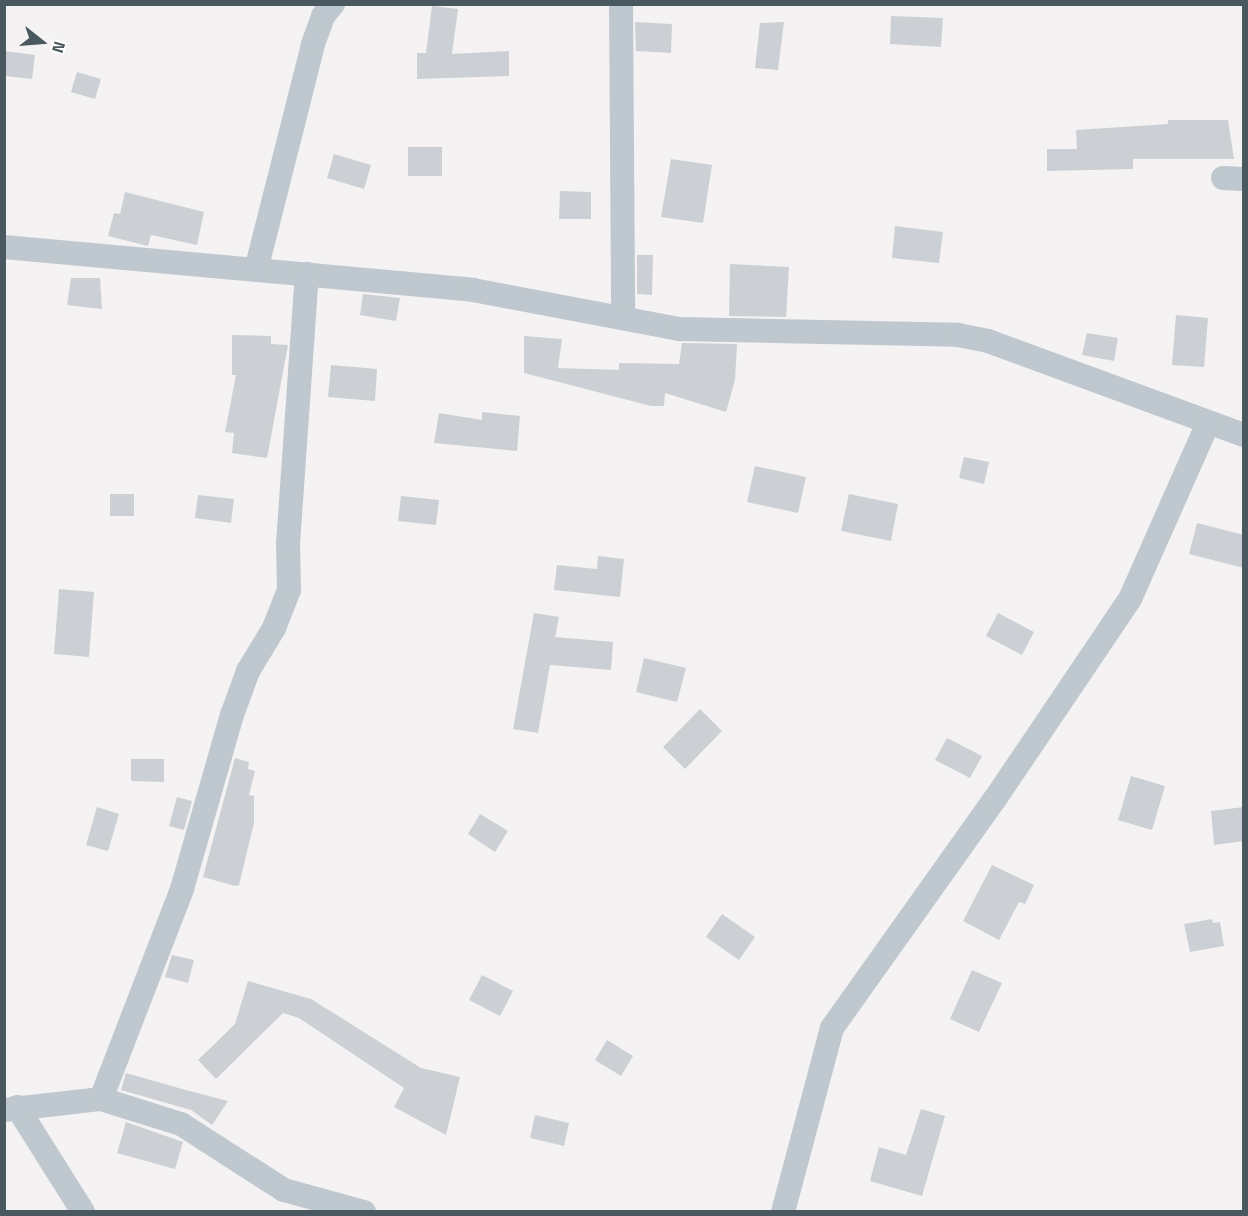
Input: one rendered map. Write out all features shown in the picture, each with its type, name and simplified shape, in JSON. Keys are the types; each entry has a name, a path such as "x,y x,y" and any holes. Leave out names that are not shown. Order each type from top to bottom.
{"street":[{"path":"256,270 312,44 323,16 333,4"},
{"path":"621,4 623,317"},
{"path":"4,247 473,291 680,329 725,333 958,335 988,341 1244,435"},
{"path":"101,1099 182,889 248,671 274,628 289,590 288,544 307,274"},
{"path":"783,1212 832,1029 995,799 1130,599 1208,423"},
{"path":"83,1212 11,1109 101,1099 181,1124 284,1190 364,1212"}],"building":[{"path":"432,6 458,9 452,54 509,51 509,76 417,79 417,53 426,53"},
{"path":"891,16 943,18 941,47 890,44"},
{"path":"635,22 672,24 671,53 636,51"},
{"path":"784,22 778,70 755,68 760,23"},
{"path":"4,51 35,55 32,79 4,76"},
{"path":"77,72 101,79 95,99 71,92"},
{"path":"1168,120 1228,120 1234,159 1133,159 1133,169 1047,171 1047,149 1077,149 1076,130 1168,124"},
{"path":"408,147 442,147 442,176 408,176"},
{"path":"334,154 371,165 364,189 327,178"},
{"path":"671,159 712,165 703,223 661,217"},
{"path":"560,191 591,192 591,219 559,219"},
{"path":"125,192 204,212 197,245 151,235 148,246 108,236 114,213 120,214"},
{"path":"895,226 943,232 939,263 892,258"},
{"path":"637,255 653,255 652,295 637,294"},
{"path":"730,264 789,267 786,317 729,316"},
{"path":"71,278 100,278 102,309 67,305"},
{"path":"363,294 400,298 396,321 360,315"},
{"path":"1176,315 1208,318 1204,367 1172,365"},
{"path":"1087,333 1118,338 1114,361 1082,355"},
{"path":"232,335 271,336 271,344 288,345 267,458 232,453 234,433 225,432 236,375 232,375"},
{"path":"524,336 562,339 558,368 619,370 619,363 679,364 682,343 737,344 735,380 726,412 665,393 664,406 651,406 524,373"},
{"path":"331,365 377,369 375,401 328,397"},
{"path":"482,412 520,416 517,451 434,443 439,413 482,420"},
{"path":"964,457 989,462 984,484 959,478"},
{"path":"755,466 806,477 798,513 747,502"},
{"path":"110,494 134,494 134,516 110,516"},
{"path":"849,494 898,504 891,541 841,531"},
{"path":"198,495 234,499 231,523 195,518"},
{"path":"401,496 439,500 436,525 398,521"},
{"path":"1197,523 1244,535 1244,568 1189,554"},
{"path":"598,556 624,559 620,597 554,590 557,565 597,569"},
{"path":"59,589 94,592 89,657 54,654"},
{"path":"534,613 559,617 555,637 613,642 611,670 550,665 538,733 513,729"},
{"path":"998,613 1034,632 1022,655 986,636"},
{"path":"644,658 686,668 677,702 636,692"},
{"path":"700,709 722,731 685,769 663,747"},
{"path":"947,738 982,756 970,778 935,760"},
{"path":"235,758 249,762 248,769 255,771 249,795 254,796 254,823 239,885 235,886 203,877"},
{"path":"131,759 164,759 164,782 131,781"},
{"path":"1131,776 1165,786 1152,830 1118,820"},
{"path":"177,797 192,801 184,830 169,826"},
{"path":"97,807 119,814 108,851 86,845"},
{"path":"1244,807 1244,841 1214,845 1211,811"},
{"path":"480,814 508,831 495,852 468,834"},
{"path":"992,865 1034,885 1025,904 1019,902 999,940 963,921"},
{"path":"722,914 755,937 739,960 706,937"},
{"path":"1212,919 1213,923 1220,922 1224,946 1190,952 1184,924"},
{"path":"172,955 194,960 188,983 165,977"},
{"path":"972,970 1002,983 979,1032 950,1019"},
{"path":"482,975 513,991 500,1016 469,1000"},
{"path":"248,981 311,999 421,1068 460,1077 446,1135 394,1107 404,1088 299,1018 283,1013 216,1079 198,1060 235,1024"},
{"path":"607,1040 633,1056 621,1076 595,1060"},
{"path":"126,1073 228,1101 212,1125 191,1110 121,1090"},
{"path":"921,1109 945,1116 922,1196 870,1181 879,1147 906,1155"},
{"path":"535,1115 569,1123 564,1146 530,1138"},
{"path":"126,1122 183,1142 175,1169 117,1153"}]}
